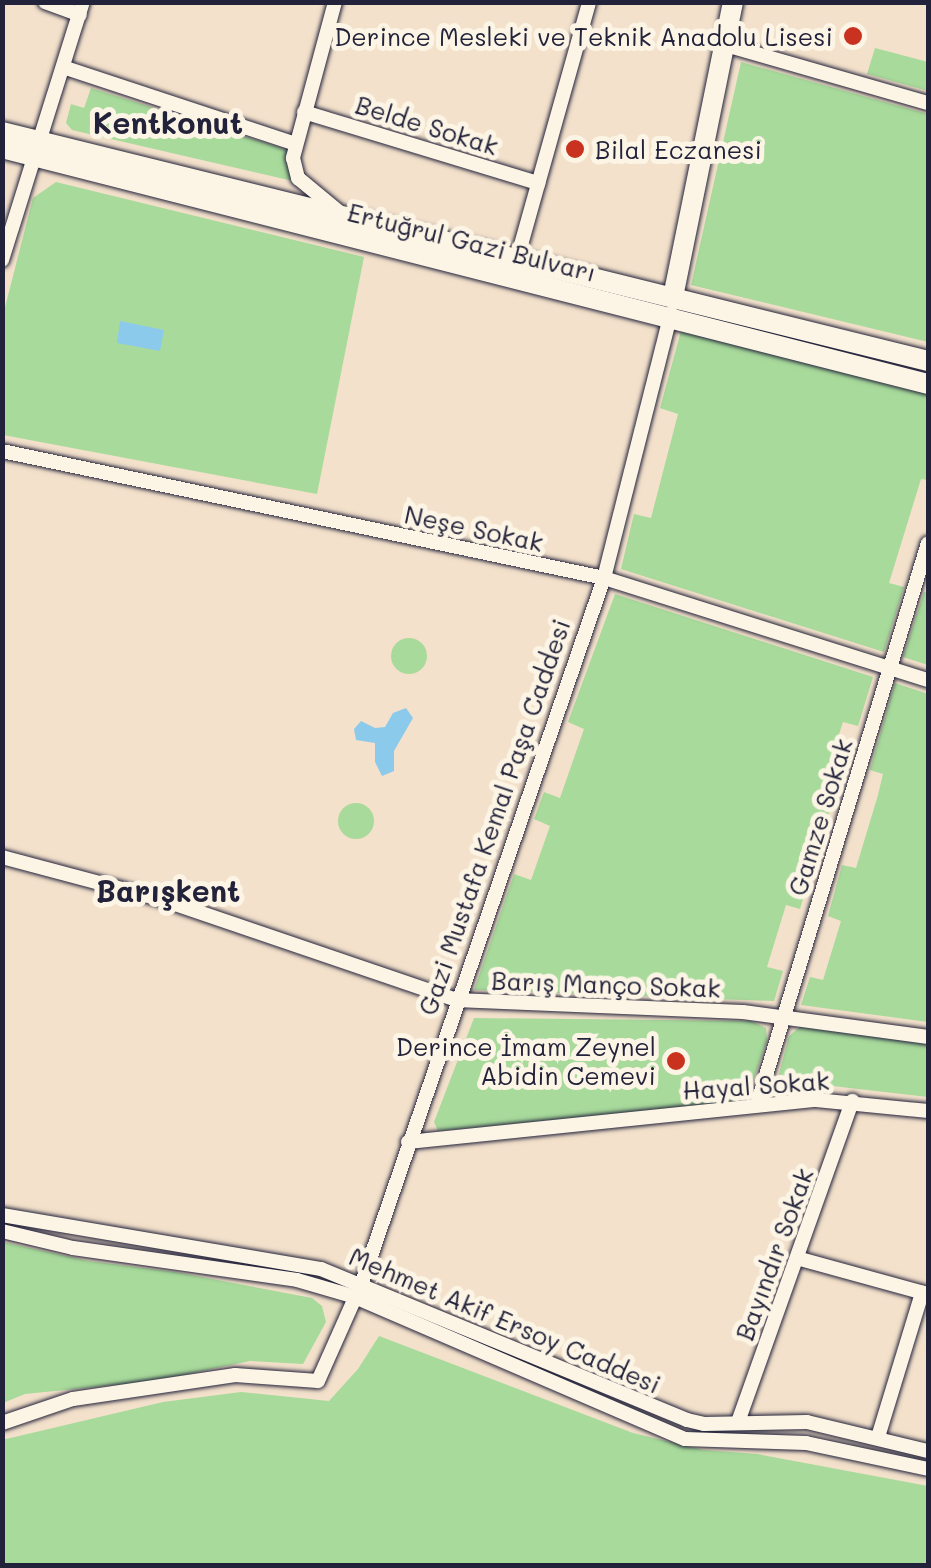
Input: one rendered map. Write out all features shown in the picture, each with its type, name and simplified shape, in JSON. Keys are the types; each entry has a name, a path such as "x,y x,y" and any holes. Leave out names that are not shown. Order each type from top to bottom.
{"main road":[{"name":"Gazi Mustafa Kemal Paşa Caddesi","path":"672,308 733,2"},
{"name":"Ertuğrul Gazi Bulvarı","path":"2,132 34,148 672,308 928,361"},
{"name":"Ertuğrul Gazi Bulvarı","path":"2,148 34,148 344,215 517,260 928,384"}],"street":[{"path":"2,260 34,148 82,9 45,2"},
{"path":"335,2 293,158 298,178 344,215"},
{"path":"517,260 589,2"},
{"path":"722,44 928,103"},
{"path":"63,67 296,144"},
{"name":"Belde Sokak","path":"304,112 538,182"},
{"name":"Gazi Mustafa Kemal Paşa Caddesi","path":"2,1422 73,1398 234,1375 318,1381 362,1282 604,578 672,308"},
{"name":"Neşe Sokak","path":"2,451 604,578 928,680"},
{"name":"Gamze Sokak","path":"757,1105 928,543"},
{"name":"Barış Manço Sokak","path":"2,857 160,899 456,1000 782,1016 928,1037"},
{"name":"Hayal Sokak","path":"408,1142 757,1105 852,1100 928,1111"},
{"name":"Bayındır Sokak","path":"738,1422 852,1100"},
{"name":"Mehmet Akif Ersoy Caddesi","path":"2,1215 321,1269 362,1282 687,1420 807,1422 928,1451"},
{"name":"Mehmet Akif Ersoy Caddesi","path":"2,1231 73,1248 297,1280 355,1297 684,1438 806,1442 928,1469"},
{"path":"797,1258 925,1294 878,1438"}],"green space":[{"path":"875,48 928,62 928,91 867,74"},
{"path":"741,62 928,114 928,342 691,285"},
{"path":"91,88 288,150 293,181 72,130 66,123 71,104 84,108"},
{"path":"56,182 364,257 317,494 3,435 3,315 33,198"},
{"path":"681,331 928,394 928,480 921,479 889,583 904,587 884,652 621,569 634,514 651,518 678,414 660,408"},
{"path":"924,592 928,593 928,665 903,657"},
{"path":"615,594 873,677 858,726 843,722 826,774 840,780 825,826 812,822 797,870 810,875 800,909 786,905 767,967 783,971 774,1001 474,990 514,874 531,880 550,826 534,819 544,792 560,798 584,729 568,722"},
{"path":"409,638 422,643 427,656 422,669 409,674 396,669 391,656 396,643"},
{"path":"895,683 928,694 928,1022 801,1005 810,977 823,980 841,921 828,916 842,865 856,868 878,795 883,774 870,770"},
{"path":"356,803 369,808 374,821 369,834 356,839 343,834 338,821 343,808"},
{"path":"474,1018 751,1021 766,1028 767,1040 751,1088 744,1098 734,1102 438,1131 434,1122"},
{"path":"801,1026 928,1041 928,1097 824,1085 780,1089 777,1081 789,1036"},
{"path":"3,1242 89,1261 175,1272 312,1298 322,1306 326,1322 303,1364 250,1361 155,1381 25,1394 3,1403"},
{"path":"379,1336 633,1433 704,1450 757,1454 928,1486 928,1565 3,1565 2,1440 163,1402 241,1392 329,1401 358,1369"}],"water":[{"path":"120,321 164,330 160,351 117,343"},
{"path":"406,708 413,718 394,751 394,771 382,776 375,762 375,743 356,740 354,729 361,721 375,728 385,727 393,713"}],"place":[{"name":"Derince Mesleki ve Teknik Anadolu Lisesi","path":"853,36"},
{"name":"Bilal Eczanesi","path":"575,149"},
{"name":"Derince İmam Zeynel Abidin Cemevi","path":"676,1061"}],"district":[{"name":"Kentkonut","path":"168,122"},
{"name":"Barışkent","path":"168,890"}]}
